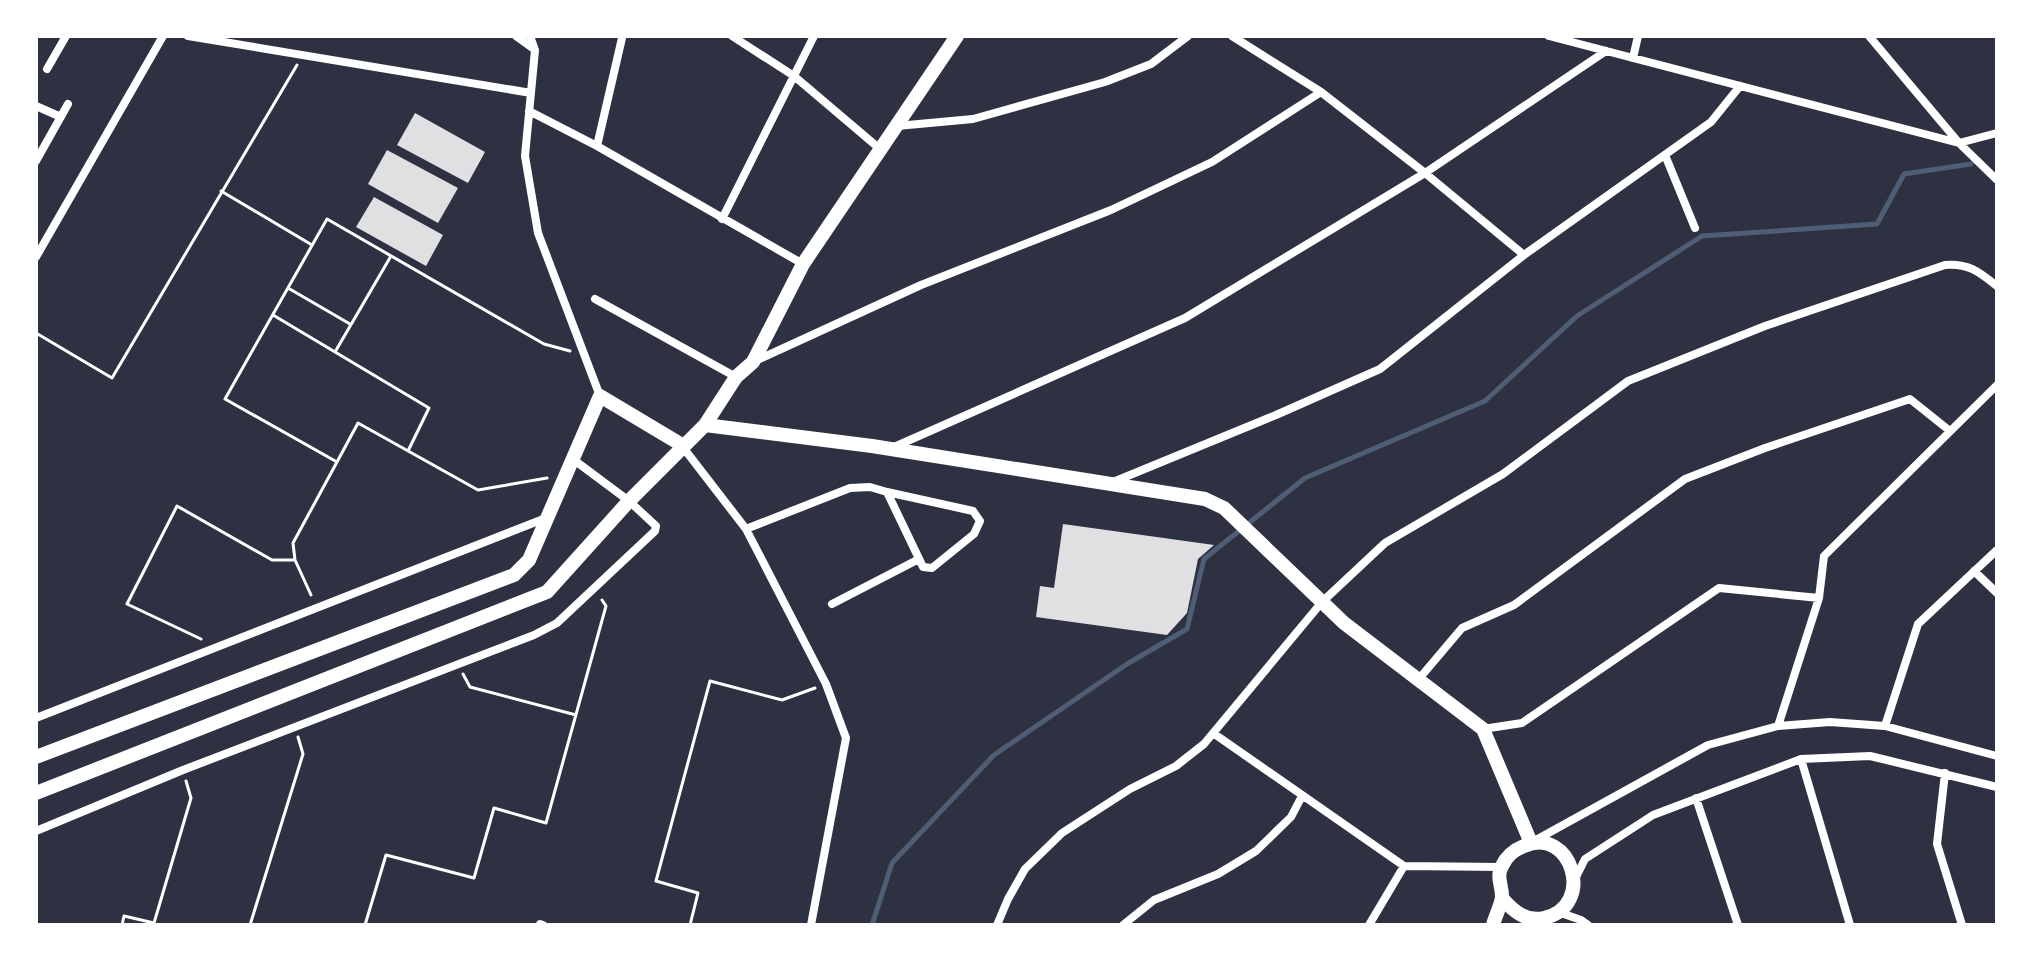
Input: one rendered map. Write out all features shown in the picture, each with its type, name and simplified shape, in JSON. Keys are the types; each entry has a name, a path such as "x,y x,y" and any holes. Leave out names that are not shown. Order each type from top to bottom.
{"street":[{"path":"47,69 66,36"},
{"path":"36,257 163,36"},
{"path":"188,36 531,93"},
{"path":"516,36 535,50"},
{"path":"530,36 535,50 525,156 538,233 600,396 682,445 746,529 826,684 846,738 811,925"},
{"path":"732,36 794,76 880,149"},
{"path":"722,219 814,36"},
{"path":"896,126 973,119 1105,82 1151,64 1188,36"},
{"path":"1232,36 1321,92 1524,255"},
{"path":"1549,36 1959,143 1997,133"},
{"path":"1633,58 1638,36"},
{"path":"1869,36 1959,143 1997,180"},
{"path":"753,362 803,264 955,37"},
{"path":"597,146 622,38"},
{"path":"890,448 1185,318 1425,173 1606,51"},
{"path":"1109,484 1380,369 1524,255 1711,122 1740,86"},
{"path":"36,793 547,592 629,501 705,425 736,377 753,362 921,285 1111,210 1212,162 1321,92"},
{"path":"37,158 68,104"},
{"path":"36,106 61,117"},
{"path":"529,111 597,146 803,264"},
{"path":"1665,155 1695,228"},
{"path":"997,925 1025,869 1062,833 1130,789 1176,766 1204,744 1322,602 1385,543 1503,474 1628,381 1765,326 1945,265 1975,268 1997,286"},
{"path":"595,299 736,377"},
{"path":"1778,726 1819,598 1824,556 1997,385"},
{"path":"36,757 514,575 529,560 600,396"},
{"path":"1418,680 1462,628 1514,605 1685,479 1765,448 1910,399 1950,431"},
{"path":"705,425 890,448 1205,499 1224,508 1344,623 1483,729 1531,843"},
{"path":"36,831 183,770 534,635 557,623 655,531 653,521 574,460"},
{"path":"746,529 850,488 870,487 973,511 980,521 974,534 932,568 923,567 887,492"},
{"path":"36,718 547,518"},
{"path":"1885,726 1918,624 1997,550"},
{"path":"832,604 919,559"},
{"path":"1974,571 1997,593"},
{"path":"1483,729 1522,723 1719,588 1819,598"},
{"path":"1997,756 1885,726 1830,722 1778,726 1708,745 1513,851 1501,867 1498,883 1502,898 1524,921 1558,912 1571,898 1575,879 1585,859 1653,815 1801,759 1870,756 1997,787"},
{"path":"1213,733 1404,866 1501,867"},
{"path":"1801,759 1850,925"},
{"path":"1945,773 1937,844 1962,925"},
{"path":"1123,925 1154,900 1218,874 1256,851 1291,817 1302,796"},
{"path":"1696,798 1738,925"},
{"path":"1531,843 1547,844 1561,851 1571,864 1575,879"},
{"path":"1369,925 1404,866"},
{"path":"1493,925 1502,898"},
{"path":"1558,912 1588,925"}],"path":[{"path":"36,333 112,378 303,55"},
{"path":"221,191 312,245"},
{"path":"337,462 225,399 327,219 544,344 585,355"},
{"path":"335,352 391,256"},
{"path":"288,288 351,325"},
{"path":"273,315 429,408 408,451"},
{"path":"318,609 295,560 293,543 358,423 478,490 566,475"},
{"path":"203,640 127,604 177,506 272,560 295,560"},
{"path":"365,925 386,855 474,878 494,808 546,823 606,606 592,588"},
{"path":"459,664 470,687 576,715"},
{"path":"690,925 698,893 656,881 710,681 782,700 826,684"},
{"path":"250,925 303,754 295,727"},
{"path":"122,925 124,916 154,923 191,798 183,770"}],"building":[{"path":"415,113 485,152 468,183 397,145"},
{"path":"387,150 458,188 438,223 368,184"},
{"path":"374,197 443,235 426,266 356,227"},
{"path":"1063,524 1214,545 1198,559 1187,613 1167,635 1036,617 1040,586 1054,588"}],"waterway":[{"path":"872,925 892,863 994,755 1127,664 1187,629 1204,559 1305,478 1485,401 1577,316 1702,236 1877,224 1904,174 1971,164"}]}
